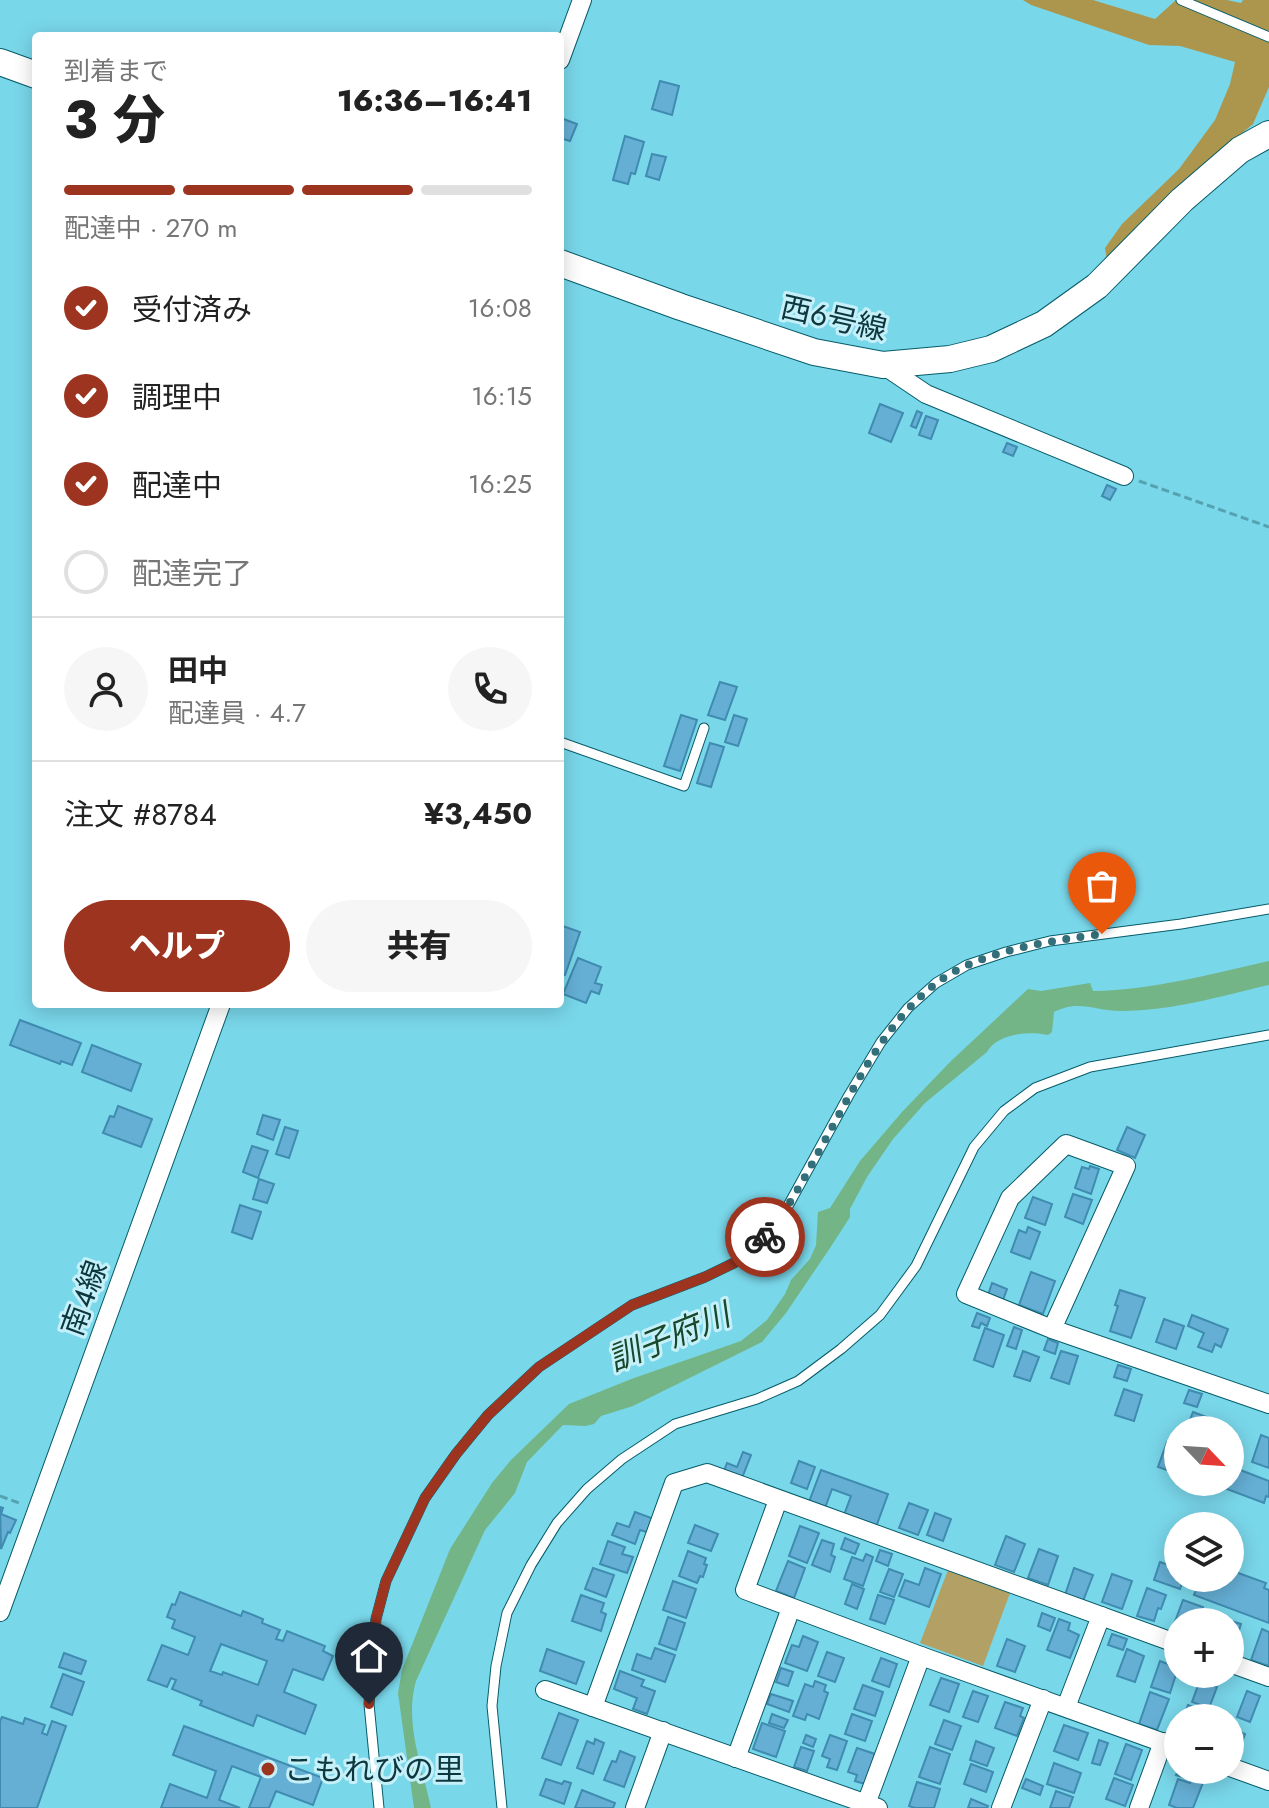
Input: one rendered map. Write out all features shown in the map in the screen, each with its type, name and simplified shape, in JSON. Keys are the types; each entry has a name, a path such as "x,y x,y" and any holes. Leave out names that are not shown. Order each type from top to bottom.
{"street":[{"path":"564,49 582,0"},
{"path":"0,62 32,74"},
{"name":"西6号線","path":"564,264 814,352 883,365 950,359 991,349 1044,324 1097,286 1182,200 1240,150 1269,134"},
{"path":"883,365 926,394 1124,476"},
{"name":"南4線","path":"0,1612 220,1008"},
{"path":"1052,1329 1126,1166 1066,1144 1010,1198 966,1294 1052,1329 1269,1404"},
{"path":"593,1707 674,1483 707,1473 1164,1639"},
{"path":"778,1500 745,1590 1164,1743"},
{"path":"736,1758 791,1608"},
{"path":"1066,1707 1101,1616"},
{"path":"545,1690 872,1806 921,1656"},
{"path":"1244,1668 1269,1677"},
{"path":"1001,1808 1043,1699"},
{"path":"635,1808 663,1731"},
{"path":"1139,1808 1164,1757"},
{"path":"1244,1772 1269,1781"}],"lane":[{"path":"1181,0 1269,37"},
{"path":"564,743 684,786 704,728"},
{"path":"379,1808 369,1704 376,1619 386,1581 425,1498 488,1415 539,1367 632,1305 734,1263 762,1241 783,1215 881,1042 908,1008 936,983 967,965 1050,941 1269,909"},
{"path":"502,1808 492,1706 496,1666 507,1613 557,1523 587,1489 622,1459 675,1424 757,1399 798,1381 880,1315 916,1266 974,1147 1004,1111 1035,1088 1090,1067 1269,1035"}],"path":[{"path":"1124,476 1269,527"},
{"path":"0,1496 37,1510"}],"shaded area":[{"path":"1023,0 1093,0 1155,19 1176,0 1241,3 1243,0 1269,0 1269,87 1253,124 1138,225 1107,261 1105,248 1122,224 1179,169 1215,120 1230,84 1235,62 1180,46 1149,45"},
{"name":"訓子府川","path":"1269,961 1269,985 1158,1008 1112,1011 1071,1006 1054,1012 1052,1032 1048,1035 1023,1034 998,1041 925,1103 893,1139 867,1177 850,1209 850,1217 830,1248 786,1313 762,1342 633,1406 601,1416 594,1424 563,1425 527,1462 515,1493 485,1530 416,1681 413,1728 431,1808 414,1808 398,1693 402,1670 450,1549 492,1483 511,1460 569,1404 741,1341 767,1320 791,1280 810,1259 816,1245 818,1212 830,1208 860,1161 902,1112 1028,989 1041,991 1090,983 1093,991 1138,988"},
{"path":"948,1570 1010,1593 983,1666 920,1643"}],"building":[{"path":"660,81 679,86 672,115 652,109"},
{"path":"564,119 577,124 570,141 564,139"},
{"path":"625,136 644,142 635,174 631,173 628,184 613,180"},
{"path":"652,154 666,157 659,180 646,176"},
{"path":"880,404 903,413 891,442 869,433"},
{"path":"917,411 922,413 916,428 911,426"},
{"path":"926,416 938,420 931,439 919,435"},
{"path":"1007,443 1017,447 1013,456 1003,452"},
{"path":"1107,485 1116,489 1110,500 1102,496"},
{"path":"720,682 737,687 725,720 708,715"},
{"path":"681,715 697,720 680,771 664,766"},
{"path":"734,715 747,719 738,746 725,742"},
{"path":"710,743 724,747 711,787 697,783"},
{"path":"564,926 580,932 564,975"},
{"path":"578,958 601,967 595,983 602,985 599,994 591,991 586,1003 564,994"},
{"path":"20,1020 81,1043 72,1065 61,1061 60,1064 10,1045"},
{"path":"92,1045 141,1064 131,1091 82,1072"},
{"path":"118,1106 152,1119 141,1147 103,1133"},
{"path":"263,1115 280,1120 273,1140 257,1134"},
{"path":"285,1127 298,1131 289,1158 276,1154"},
{"path":"1127,1127 1145,1135 1135,1158 1117,1150"},
{"path":"252,1146 268,1151 258,1178 243,1172"},
{"path":"1090,1166 1099,1169 1091,1194 1075,1188 1082,1167 1089,1169"},
{"path":"259,1179 274,1184 267,1203 253,1199"},
{"path":"1073,1194 1092,1200 1083,1224 1065,1217"},
{"path":"1033,1197 1052,1204 1045,1225 1025,1218"},
{"path":"240,1205 261,1212 252,1239 232,1232"},
{"path":"1028,1227 1040,1232 1030,1259 1011,1252 1019,1230 1026,1233"},
{"path":"1031,1272 1055,1281 1043,1314 1019,1305"},
{"path":"992,1283 1007,1289 1003,1300 988,1295"},
{"path":"1120,1290 1145,1298 1131,1338 1110,1331"},
{"path":"977,1313 990,1318 987,1326 981,1323 979,1328 972,1326"},
{"path":"1192,1315 1228,1329 1221,1347 1215,1344 1212,1352 1198,1347 1204,1333 1188,1326"},
{"path":"1164,1319 1184,1326 1176,1349 1156,1342"},
{"path":"1014,1327 1022,1330 1016,1349 1007,1346"},
{"path":"985,1328 1004,1335 993,1367 974,1360"},
{"path":"1048,1339 1058,1343 1055,1354 1044,1350"},
{"path":"1023,1351 1039,1357 1030,1381 1014,1376"},
{"path":"1061,1351 1078,1356 1069,1384 1051,1378"},
{"path":"1118,1365 1131,1369 1127,1381 1114,1377"},
{"path":"1124,1389 1142,1395 1134,1421 1115,1415"},
{"path":"1189,1390 1202,1394 1197,1407 1184,1403"},
{"path":"1261,1435 1269,1438 1269,1468 1252,1462"},
{"path":"1164,1450 1164,1469 1158,1467"},
{"path":"743,1452 751,1455 742,1478 724,1471 727,1463 737,1467"},
{"path":"799,1461 815,1467 807,1489 791,1483"},
{"path":"821,1470 888,1494 876,1527 844,1515 851,1496 832,1489 825,1508 809,1502"},
{"path":"1244,1471 1269,1481 1269,1497 1266,1496 1264,1503 1244,1496"},
{"path":"909,1503 928,1510 918,1535 899,1528"},
{"path":"0,1507 3,1508 1,1514 16,1520 1,1549"},
{"path":"635,1512 654,1519 650,1533 640,1530 635,1544 612,1535 617,1523 629,1527"},
{"path":"935,1513 951,1519 943,1541 927,1535"},
{"path":"695,1525 718,1534 711,1551 688,1543"},
{"path":"800,1526 819,1533 807,1563 789,1556"},
{"path":"1006,1536 1025,1544 1014,1572 995,1565"},
{"path":"845,1538 859,1544 855,1554 841,1549"},
{"path":"822,1540 834,1544 831,1555 835,1557 830,1572 812,1565"},
{"path":"608,1541 625,1547 622,1554 633,1557 627,1573 600,1564"},
{"path":"1039,1549 1058,1556 1048,1585 1028,1578"},
{"path":"880,1550 892,1554 888,1566 876,1561"},
{"path":"688,1551 706,1558 703,1577 700,1576 697,1583 679,1576"},
{"path":"866,1554 873,1557 863,1586 844,1579 852,1557 863,1561"},
{"path":"788,1561 805,1568 794,1598 776,1591"},
{"path":"1160,1562 1164,1563 1164,1583 1154,1580"},
{"path":"593,1568 614,1575 606,1597 585,1589"},
{"path":"925,1568 941,1574 929,1607 899,1596 905,1580 919,1585"},
{"path":"1074,1568 1093,1575 1083,1601 1065,1595"},
{"path":"889,1569 903,1574 894,1597 880,1592"},
{"path":"1112,1574 1132,1581 1122,1609 1102,1602"},
{"path":"1244,1575 1266,1583 1264,1588 1269,1590 1269,1623 1244,1614 1244,1608 1229,1608 1194,1595 1195,1592 1244,1592"},
{"path":"673,1581 696,1589 686,1618 663,1610"},
{"path":"852,1584 864,1589 857,1609 845,1604"},
{"path":"1147,1588 1166,1595 1154,1621 1137,1616"},
{"path":"180,1592 241,1616 243,1611 263,1619 262,1623 280,1630 276,1639 283,1641 287,1631 325,1646 323,1651 333,1656 323,1680 293,1669 284,1692 316,1705 305,1734 257,1715 253,1726 200,1705 202,1701 172,1689 176,1680 171,1678 167,1687 148,1680 162,1645 188,1655 195,1637 172,1628 175,1620 167,1617 172,1604 175,1605","holes":["221,1644 267,1661 258,1685 223,1672 222,1675 210,1671"]},
{"path":"581,1595 604,1603 601,1612 606,1614 601,1631 572,1621"},
{"path":"878,1595 894,1600 885,1624 870,1619"},
{"path":"1183,1600 1203,1607 1203,1608 1180,1608"},
{"path":"1042,1613 1055,1618 1050,1631 1038,1626"},
{"path":"668,1617 685,1623 676,1650 659,1644"},
{"path":"1059,1619 1070,1623 1068,1630 1079,1635 1070,1658 1047,1650"},
{"path":"1262,1629 1269,1632 1269,1666 1251,1660"},
{"path":"1112,1634 1127,1639 1123,1650 1108,1645"},
{"path":"803,1636 818,1642 807,1671 785,1663 792,1645 799,1647"},
{"path":"1007,1639 1025,1646 1015,1672 997,1666"},
{"path":"655,1648 675,1655 665,1682 632,1670 637,1654 651,1659"},
{"path":"547,1649 584,1662 576,1684 540,1671"},
{"path":"1127,1649 1144,1656 1135,1682 1117,1676"},
{"path":"827,1652 844,1658 835,1682 818,1676"},
{"path":"64,1653 86,1661 81,1674 59,1667"},
{"path":"881,1658 897,1664 889,1687 872,1681"},
{"path":"1160,1661 1164,1663 1164,1688 1172,1688 1170,1693 1151,1687"},
{"path":"781,1668 793,1672 788,1686 776,1682"},
{"path":"620,1671 644,1680 641,1686 655,1691 647,1714 633,1709 637,1698 614,1689"},
{"path":"63,1674 84,1682 72,1715 51,1707"},
{"path":"941,1678 959,1684 949,1712 930,1705"},
{"path":"815,1681 826,1685 824,1691 828,1693 819,1719 807,1714 805,1720 793,1716 805,1684 813,1687"},
{"path":"863,1685 883,1692 875,1716 854,1709"},
{"path":"1197,1688 1217,1688 1211,1704 1192,1702"},
{"path":"973,1691 988,1696 978,1722 963,1717"},
{"path":"1247,1691 1260,1696 1250,1722 1244,1720 1242,1704"},
{"path":"1150,1692 1169,1699 1164,1704 1157,1730 1139,1724"},
{"path":"771,1694 793,1701 789,1712 767,1704"},
{"path":"1005,1702 1023,1708 1020,1716 1024,1718 1017,1736 995,1728"},
{"path":"559,1713 578,1720 561,1765 542,1758"},
{"path":"772,1714 788,1720 784,1728 769,1723"},
{"path":"852,1714 872,1721 865,1741 845,1734"},
{"path":"2,1717 23,1724 25,1718 45,1725 42,1733 47,1735 52,1721 66,1726 37,1808 0,1808"},
{"path":"944,1720 961,1726 952,1750 935,1744"},
{"path":"762,1723 785,1731 776,1757 753,1749"},
{"path":"1064,1725 1088,1733 1078,1760 1054,1751"},
{"name":"こもれびの里","path":"184,1726 323,1778 313,1805 276,1791 269,1808 249,1808 261,1777 232,1766 219,1800 240,1808 161,1808 170,1784 207,1798 216,1771 173,1755"},
{"path":"806,1735 816,1739 813,1747 803,1743"},
{"path":"830,1735 847,1741 837,1770 827,1767 830,1759 822,1756"},
{"path":"595,1739 604,1743 593,1774 577,1768 587,1741 594,1744"},
{"path":"1099,1740 1108,1743 1100,1765 1092,1763"},
{"path":"976,1741 994,1748 987,1766 970,1760"},
{"path":"1126,1744 1142,1750 1131,1780 1115,1774"},
{"path":"801,1747 814,1751 807,1771 794,1767"},
{"path":"930,1747 950,1754 940,1784 919,1777"},
{"path":"857,1748 875,1754 865,1784 855,1781 857,1775 848,1772"},
{"path":"620,1751 635,1757 624,1787 604,1780"},
{"path":"1054,1763 1081,1773 1074,1793 1047,1784"},
{"path":"971,1764 993,1772 986,1792 964,1784"},
{"path":"1114,1778 1133,1785 1125,1806 1106,1799"},
{"path":"546,1779 562,1784 564,1781 571,1783 564,1804 540,1795"},
{"path":"1026,1779 1043,1786 1040,1795 1022,1788"},
{"path":"917,1782 940,1789 934,1808 909,1806"},
{"path":"1176,1784 1202,1784 1193,1808 1169,1805"},
{"path":"582,1790 615,1803 613,1808 575,1808"},
{"path":"1056,1791 1073,1797 1069,1808 1050,1808"},
{"path":"971,1799 988,1806 968,1808"}],"way so far":[{"path":"765,1237 783,1215 881,1042 908,1008 936,983 967,965 1050,941 1102,934"}],"place":[{"name":"こもれびの里","path":"268,1769"}],"route":[{"path":"369,1704 376,1619 386,1581 425,1498 488,1415 539,1367 632,1305 734,1263 765,1237"}]}
